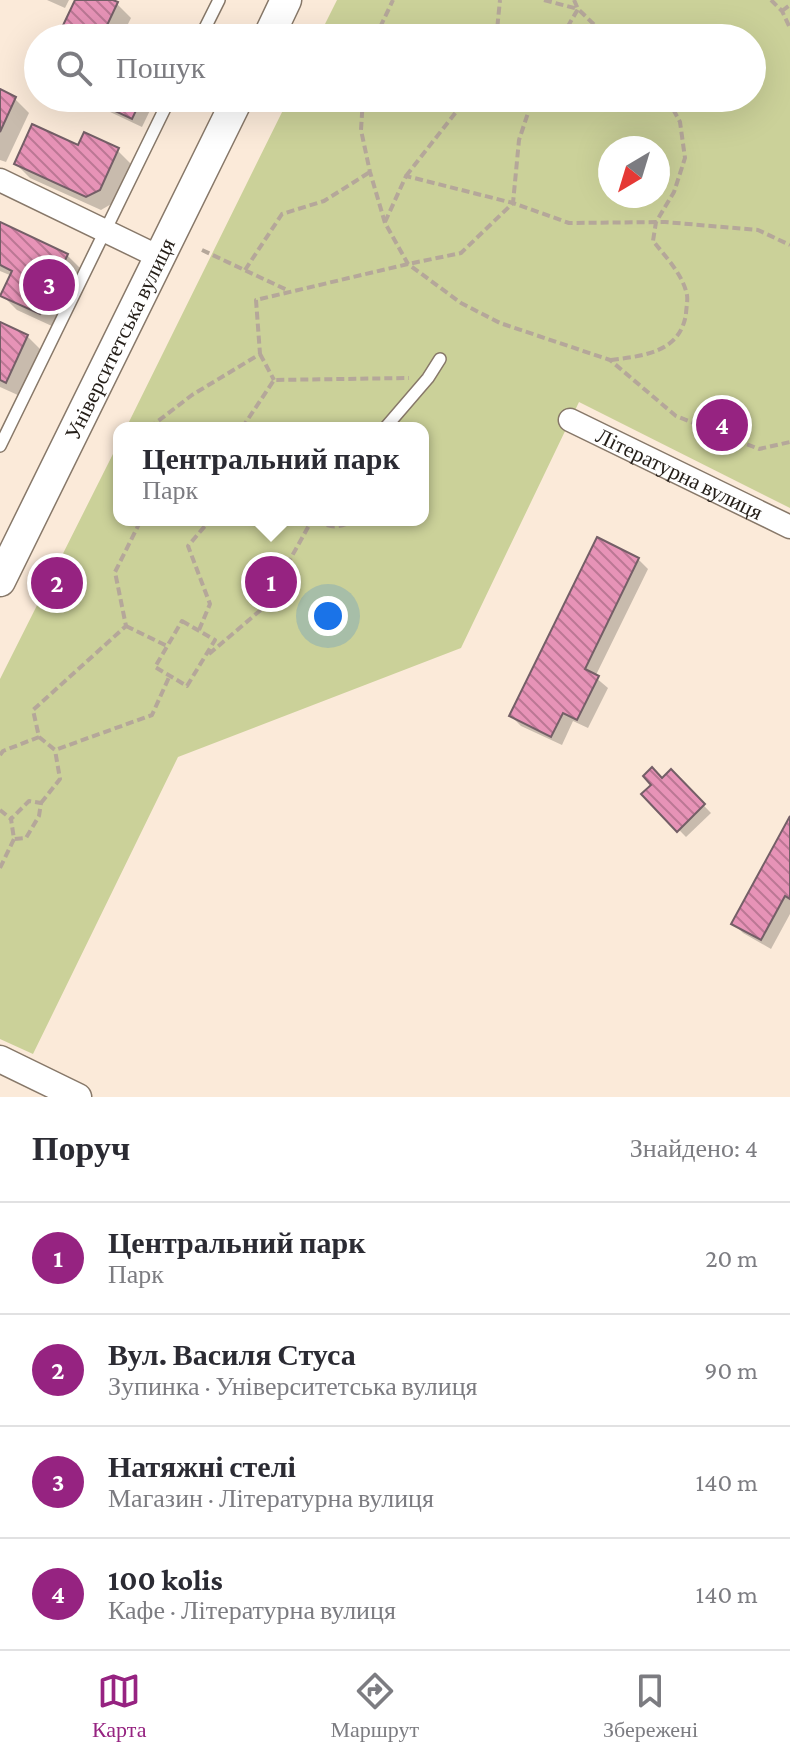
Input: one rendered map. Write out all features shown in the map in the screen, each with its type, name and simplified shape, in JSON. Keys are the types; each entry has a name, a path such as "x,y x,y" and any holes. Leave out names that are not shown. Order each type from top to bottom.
{"main road":[{"path":"275,24 286,0"},
{"name":"Університетська вулиця","path":"0,581 231,112"}],"street":[{"path":"0,180 159,257"},
{"name":"Літературна вулиця","path":"570,420 790,527"},
{"path":"0,1059 78,1097"}],"lane":[{"path":"207,24 218,0"},
{"path":"0,446 4,427 163,112"},
{"path":"390,422 440,359"}],"path":[{"path":"382,24 393,0"},
{"path":"498,24 500,0"},
{"path":"544,0 578,9"},
{"path":"574,0 578,9 594,24"},
{"path":"771,0 782,11 790,28"},
{"path":"782,11 790,5"},
{"path":"569,24 578,9"},
{"path":"362,112 361,130 385,223 408,264 461,303 500,323 610,360 676,416 759,449 790,442"},
{"path":"385,223 406,176 456,112"},
{"path":"274,380 260,354 256,300 461,253 513,203 519,140 528,112"},
{"path":"610,360 643,356 672,343 685,320 688,296 676,270 653,241 656,222 674,192 685,158 680,122 675,112"},
{"path":"245,270 282,214 324,201 370,172"},
{"path":"406,176 513,203 569,223 656,222 758,230 790,245"},
{"path":"202,250 289,291"},
{"path":"157,422 192,395 260,354"},
{"path":"274,380 428,378"},
{"path":"246,422 274,380"},
{"path":"126,626 115,572 138,526"},
{"path":"199,630 210,604 188,546 205,526"},
{"path":"204,658 263,608 311,526"},
{"path":"182,621 215,640 187,686 155,667 167,646 182,621"},
{"path":"126,626 167,646"},
{"path":"14,839 26,838 39,816 41,803 60,779 55,750 39,737 33,710 126,626"},
{"path":"55,750 152,715 170,675"},
{"path":"0,755 39,737"},
{"path":"11,819 29,801 41,803"},
{"path":"0,810 11,819 14,839 0,868"}],"green space":[{"path":"337,0 790,0 790,508 579,402 461,648 178,757 33,1054 0,1039 0,679 113,454 113,526 429,526 429,422 129,422 282,112 766,112 766,24 325,24"}],"building":[{"path":"75,0 118,2 108,24 64,24"},
{"path":"0,89 16,97 0,132"},
{"path":"117,112 135,112 132,119"},
{"path":"32,124 78,145 84,132 119,148 100,190 86,197 14,164"},
{"path":"0,222 68,254 40,314 0,296 12,271 0,265"},
{"path":"0,322 28,335 6,383 0,380"},
{"path":"597,537 639,558 585,669 599,676 577,720 563,713 551,737 509,716"},
{"path":"652,767 662,778 671,769 705,804 677,832 641,794 651,785 643,776"},
{"path":"790,816 790,899 785,896 761,940 731,924"}],"place":[{"name":"Натяжні стелі","path":"49,285"},
{"name":"100 kolis","path":"722,425"},
{"name":"Центральний парк","path":"271,582"},
{"name":"Вул. Василя Стуса","path":"57,583"}]}
